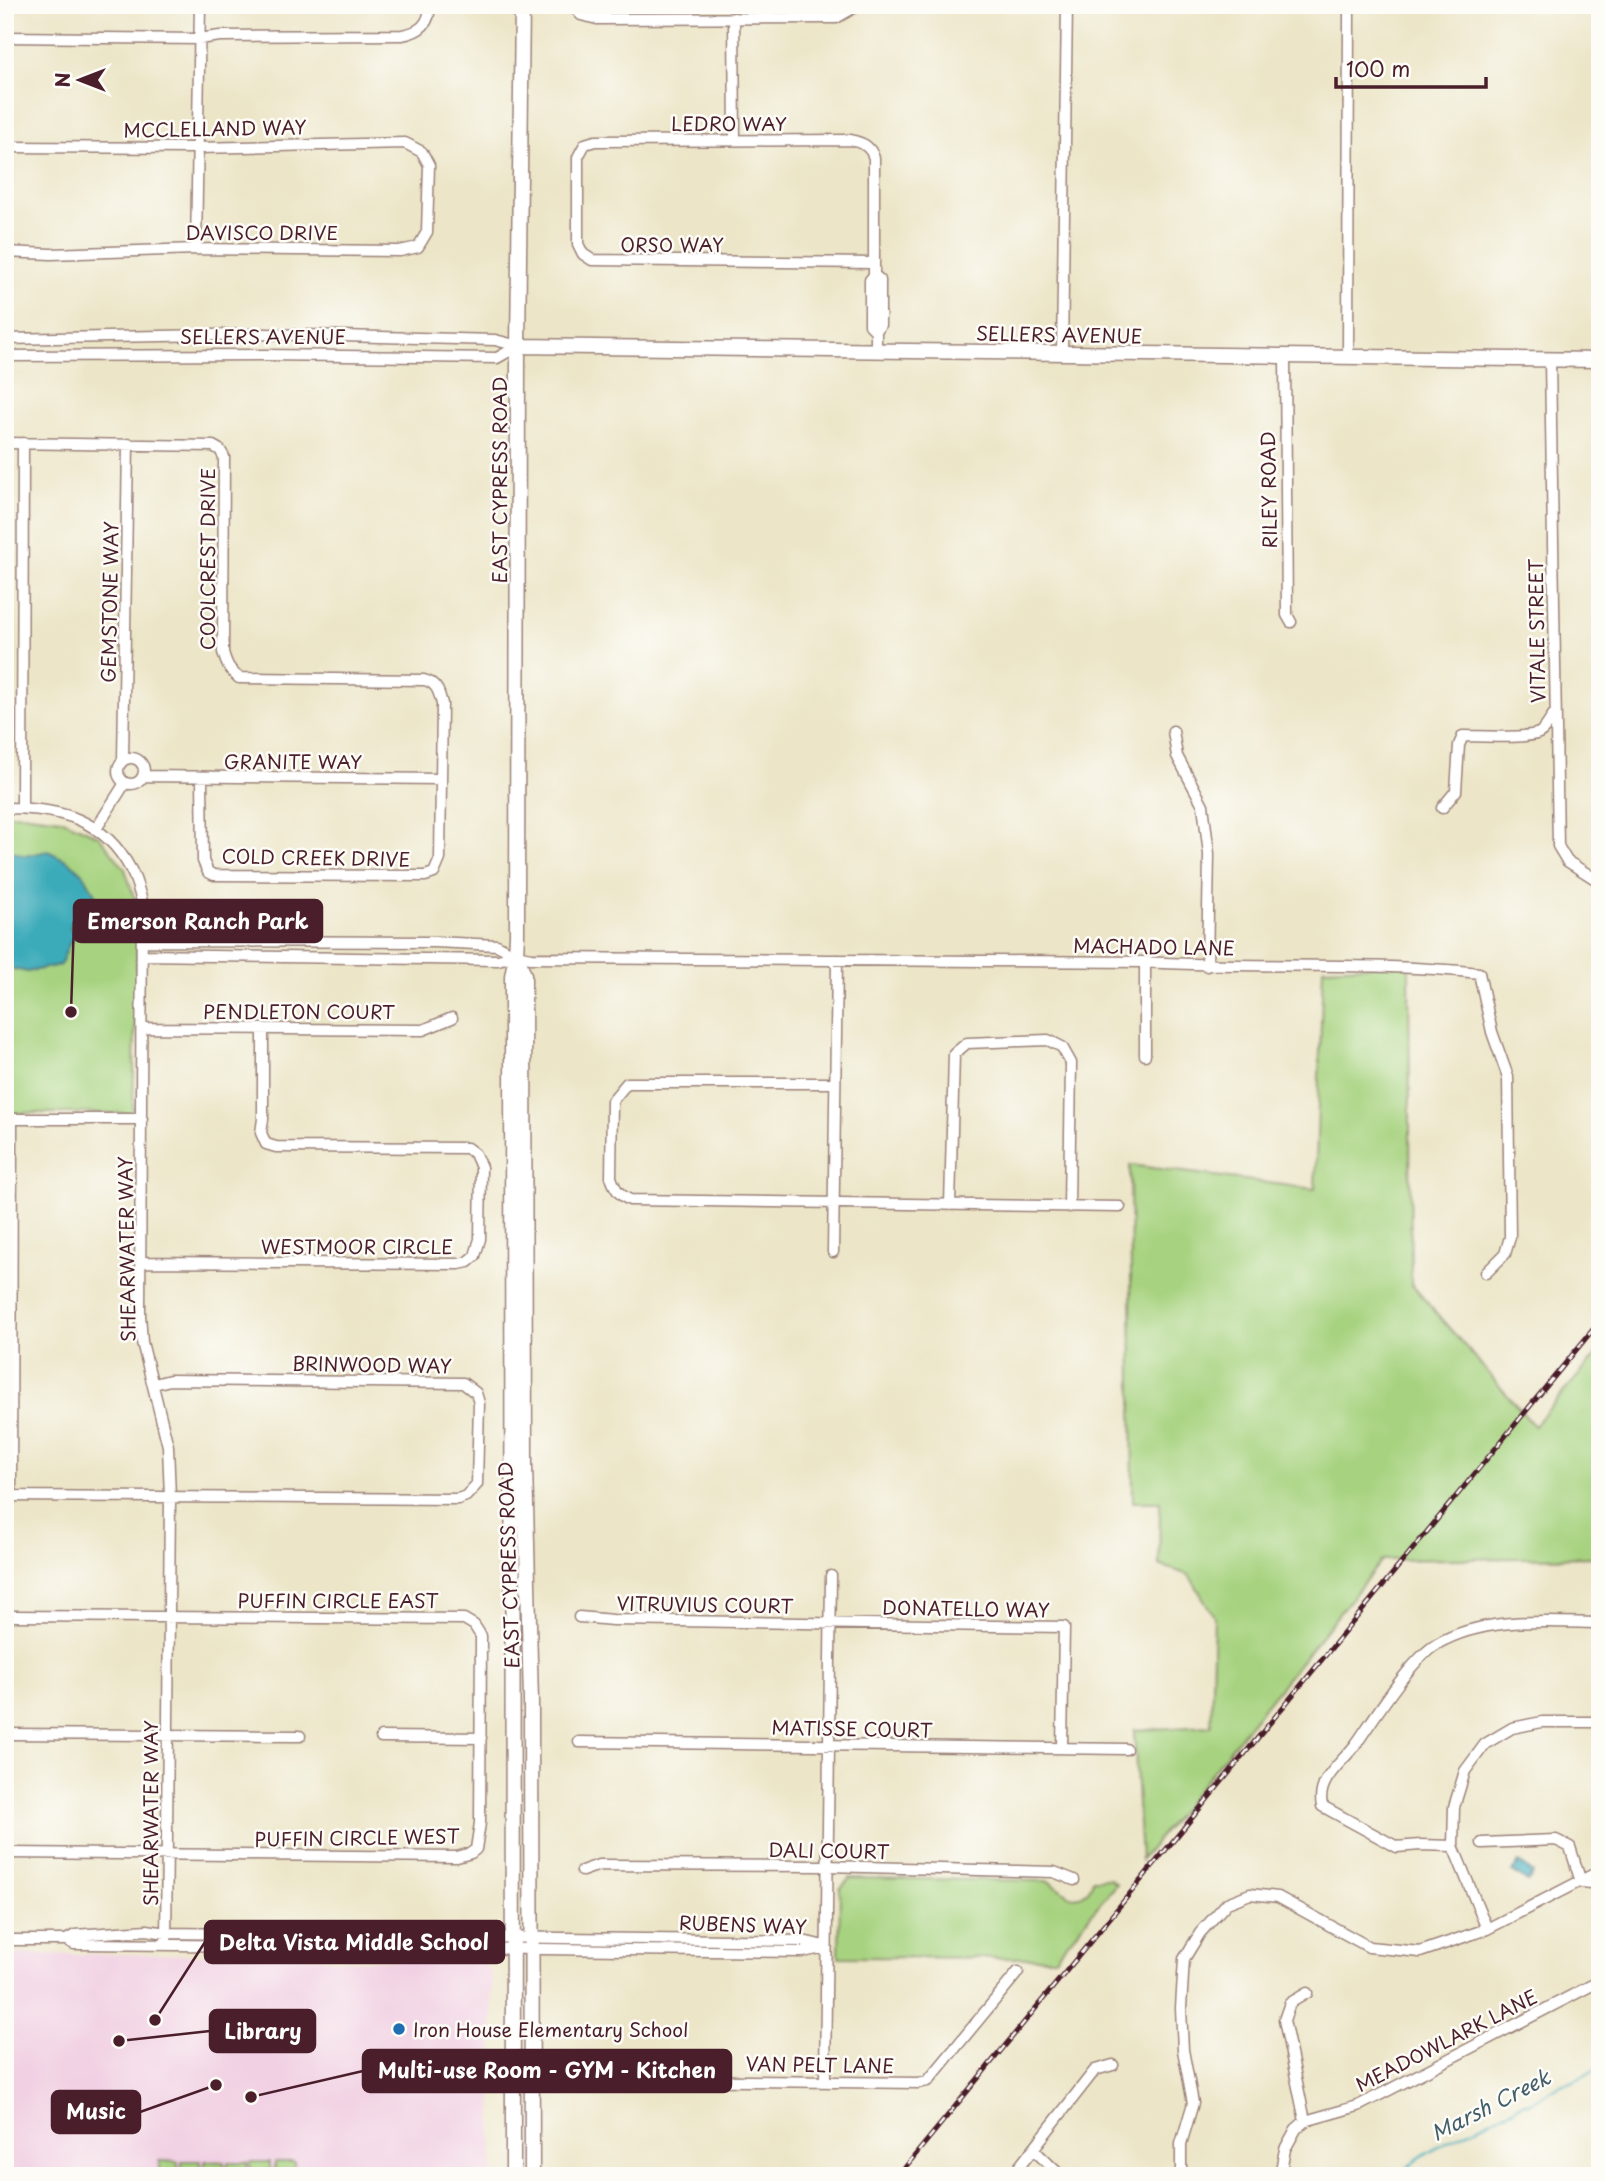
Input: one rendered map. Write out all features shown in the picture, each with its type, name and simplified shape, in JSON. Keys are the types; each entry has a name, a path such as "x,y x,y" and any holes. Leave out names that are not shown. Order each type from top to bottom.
{"street":[{"path":"197,249 200,5"},
{"path":"5,37 200,39 219,36 402,35 415,33 424,27 430,15 430,5"},
{"name":"EAST CYPRESS ROAD","path":"513,2176 512,976 516,955 522,5"},
{"path":"572,5 581,15 597,19 836,18 855,7"},
{"path":"1062,354 1067,5"},
{"path":"1348,356 1349,5"},
{"path":"734,19 735,140"},
{"name":"LEDRO WAY","path":"585,144 595,141 735,140 851,140 862,143 871,149 874,158 874,262"},
{"name":"MCCLELLAND WAY","path":"5,147 198,148 405,143 422,152"},
{"name":"ORSO WAY","path":"585,144 578,157 578,244 583,254 592,260 874,262"},
{"name":"DAVISCO DRIVE","path":"5,252 51,254 197,249 400,251 418,247 427,232 429,165 422,152"},
{"path":"874,262 874,275 880,280 880,325 876,331 876,351"},
{"name":"SELLERS AVENUE","path":"5,339 265,334 495,340 518,346 1600,360"},
{"name":"SELLERS AVENUE","path":"5,356 497,358 518,346"},
{"name":"RILEY ROAD","path":"1285,357 1287,615 1291,622"},
{"name":"VITALE STREET","path":"1550,360 1558,845 1567,862 1600,882"},
{"name":"COOLCREST DRIVE","path":"5,443 206,445 220,450 224,457 223,652 227,667 239,678 431,682 437,688 442,704 441,779"},
{"path":"22,808 23,443"},
{"name":"GEMSTONE WAY","path":"123,760 128,444"},
{"path":"1442,808 1456,791 1459,745 1463,736 1522,736 1539,733 1548,725 1555,712"},
{"path":"1173,731 1177,756 1203,805 1209,853 1207,966"},
{"path":"131,758 139,761 144,768 144,776 134,785 125,783 118,772 123,760 131,758"},
{"name":"GRANITE WAY","path":"144,776 441,779"},
{"name":"COLD CREEK DRIVE","path":"202,778 203,861 208,872 214,875 425,876 434,873 440,859 441,779"},
{"path":"96,829 125,783"},
{"name":"SHEARWATER WAY","path":"5,808 46,809 82,820 96,829 109,838 131,870 142,901 142,1342 168,1446 170,1497 166,1939"},
{"path":"143,941 435,942 497,945 516,955"},
{"path":"143,955 498,960 516,955"},
{"name":"EAST CYPRESS ROAD","path":"516,955 524,975 524,1465 531,1701 532,2176"},
{"name":"MACHADO LANE","path":"516,955 531,958 1145,962 1207,966 1439,969 1479,973 1492,1032 1508,1077 1510,1237 1505,1254 1486,1273"},
{"path":"833,1252 837,960"},
{"path":"1145,962 1145,1055"},
{"name":"PENDLETON COURT","path":"143,1027 423,1030 452,1018"},
{"name":"WESTMOOR CIRCLE","path":"141,1262 459,1264 468,1262 479,1248 481,1167 475,1154 467,1148 276,1147 266,1144 261,1133 263,1029"},
{"path":"950,1205 954,1054 967,1043 1048,1040 1062,1047 1071,1063 1069,1207"},
{"path":"835,1083 627,1083 612,1101 611,1177 620,1196 630,1200 1120,1207"},
{"path":"8,1496 8,1119 142,1119"},
{"name":"BRINWOOD WAY","path":"8,1496 458,1499 467,1496 477,1484 479,1403 472,1388 456,1382 170,1380 154,1384"},
{"path":"825,2080 831,1576"},
{"name":"PUFFIN CIRCLE EAST","path":"12,1616 464,1619 474,1625 481,1636 481,1738"},
{"name":"VITRUVIUS COURT","path":"579,1616 613,1620 830,1623"},
{"name":"DONATELLO WAY","path":"830,1623 1064,1627 1062,1748"},
{"path":"1453,1846 1397,1847 1322,1806 1319,1795 1323,1784 1350,1752 1405,1675 1436,1645 1478,1627 1523,1623 1600,1623"},
{"path":"1487,1929 1453,1846 1454,1807 1465,1771 1485,1744 1512,1728 1542,1722 1600,1722"},
{"path":"5,1734 300,1736"},
{"path":"382,1737 481,1738"},
{"name":"PUFFIN CIRCLE WEST","path":"168,1855 457,1857 471,1853 477,1849 479,1840 481,1738"},
{"name":"MATISSE COURT","path":"579,1742 1126,1749"},
{"path":"1482,1843 1556,1840 1570,1847 1581,1882"},
{"path":"7,1853 168,1855"},
{"name":"DALI COURT","path":"582,1871 599,1865 826,1866 1054,1872 1074,1880"},
{"path":"1181,2176 1181,2144 1193,2103 1183,2050 1181,2008 1184,1959 1200,1933 1227,1903 1250,1894 1278,1897 1369,1947 1420,1952 1487,1929 1600,1871"},
{"path":"1581,1882 1600,1884"},
{"path":"5,1940 66,1940 74,1944 166,1939 531,1943"},
{"name":"RUBENS WAY","path":"531,1943 803,1952 825,1947"},
{"name":"VAN PELT LANE","path":"569,2079 928,2081 1018,1972"},
{"name":"MEADOWLARK LANE","path":"1306,2121 1358,2106 1600,1981"},
{"path":"1280,2176 1286,2149 1296,2129 1306,2121 1284,2020 1290,2003 1307,1993"},
{"path":"1012,2176 1095,2070 1113,2065"},
{"path":"1034,2150 1061,2176"}],"shaded area":[{"path":"5,1954 301,1955 336,1960 481,1961 492,1973 493,2176 5,2176"}],"green space":[{"path":"21,814 61,819 99,836 125,869 138,910 133,1113 5,1113 5,815"},
{"path":"1409,964 1411,1284 1534,1426 1600,1351 1600,1557 1382,1560 1141,1860 1134,1730 1211,1726 1214,1616 1189,1575 1159,1565 1160,1502 1133,1502 1130,1165 1315,1189 1323,968"},
{"path":"850,1878 1047,1881 1073,1897 1088,1891 1093,1879 1110,1879 1116,1884 1055,1958 839,1957 840,1889"},
{"path":"159,2161 178,2162 178,2176 159,2176"},
{"path":"182,2161 201,2161 201,2176 182,2176"},
{"path":"205,2161 224,2162 224,2176 205,2176"},
{"path":"228,2162 247,2162 247,2176 227,2176"},
{"path":"250,2162 270,2162 270,2176 250,2176"},
{"path":"275,2162 294,2162 294,2176 275,2176"}],"water":[{"path":"11,851 25,856 48,851 68,861 83,873 94,892 97,905 73,921 70,928 75,936 60,965 27,972 5,967 5,853"},
{"path":"1519,1862 1533,1874 1528,1882 1512,1872"}],"waterway":[{"name":"Marsh Creek","path":"1399,2176 1421,2157 1446,2142 1600,2067"}],"railway":[{"path":"898,2176 1600,1321"}],"place":[{"name":"Emerson Ranch Park","path":"71,1012"},
{"name":"Delta Vista Middle School","path":"155,2020"},
{"name":"Iron House Elementary School","path":"399,2029"},
{"name":"Library","path":"119,2041"},
{"name":"Music","path":"216,2085"},
{"name":"Multi-use Room - GYM - Kitchen","path":"251,2097"}]}
